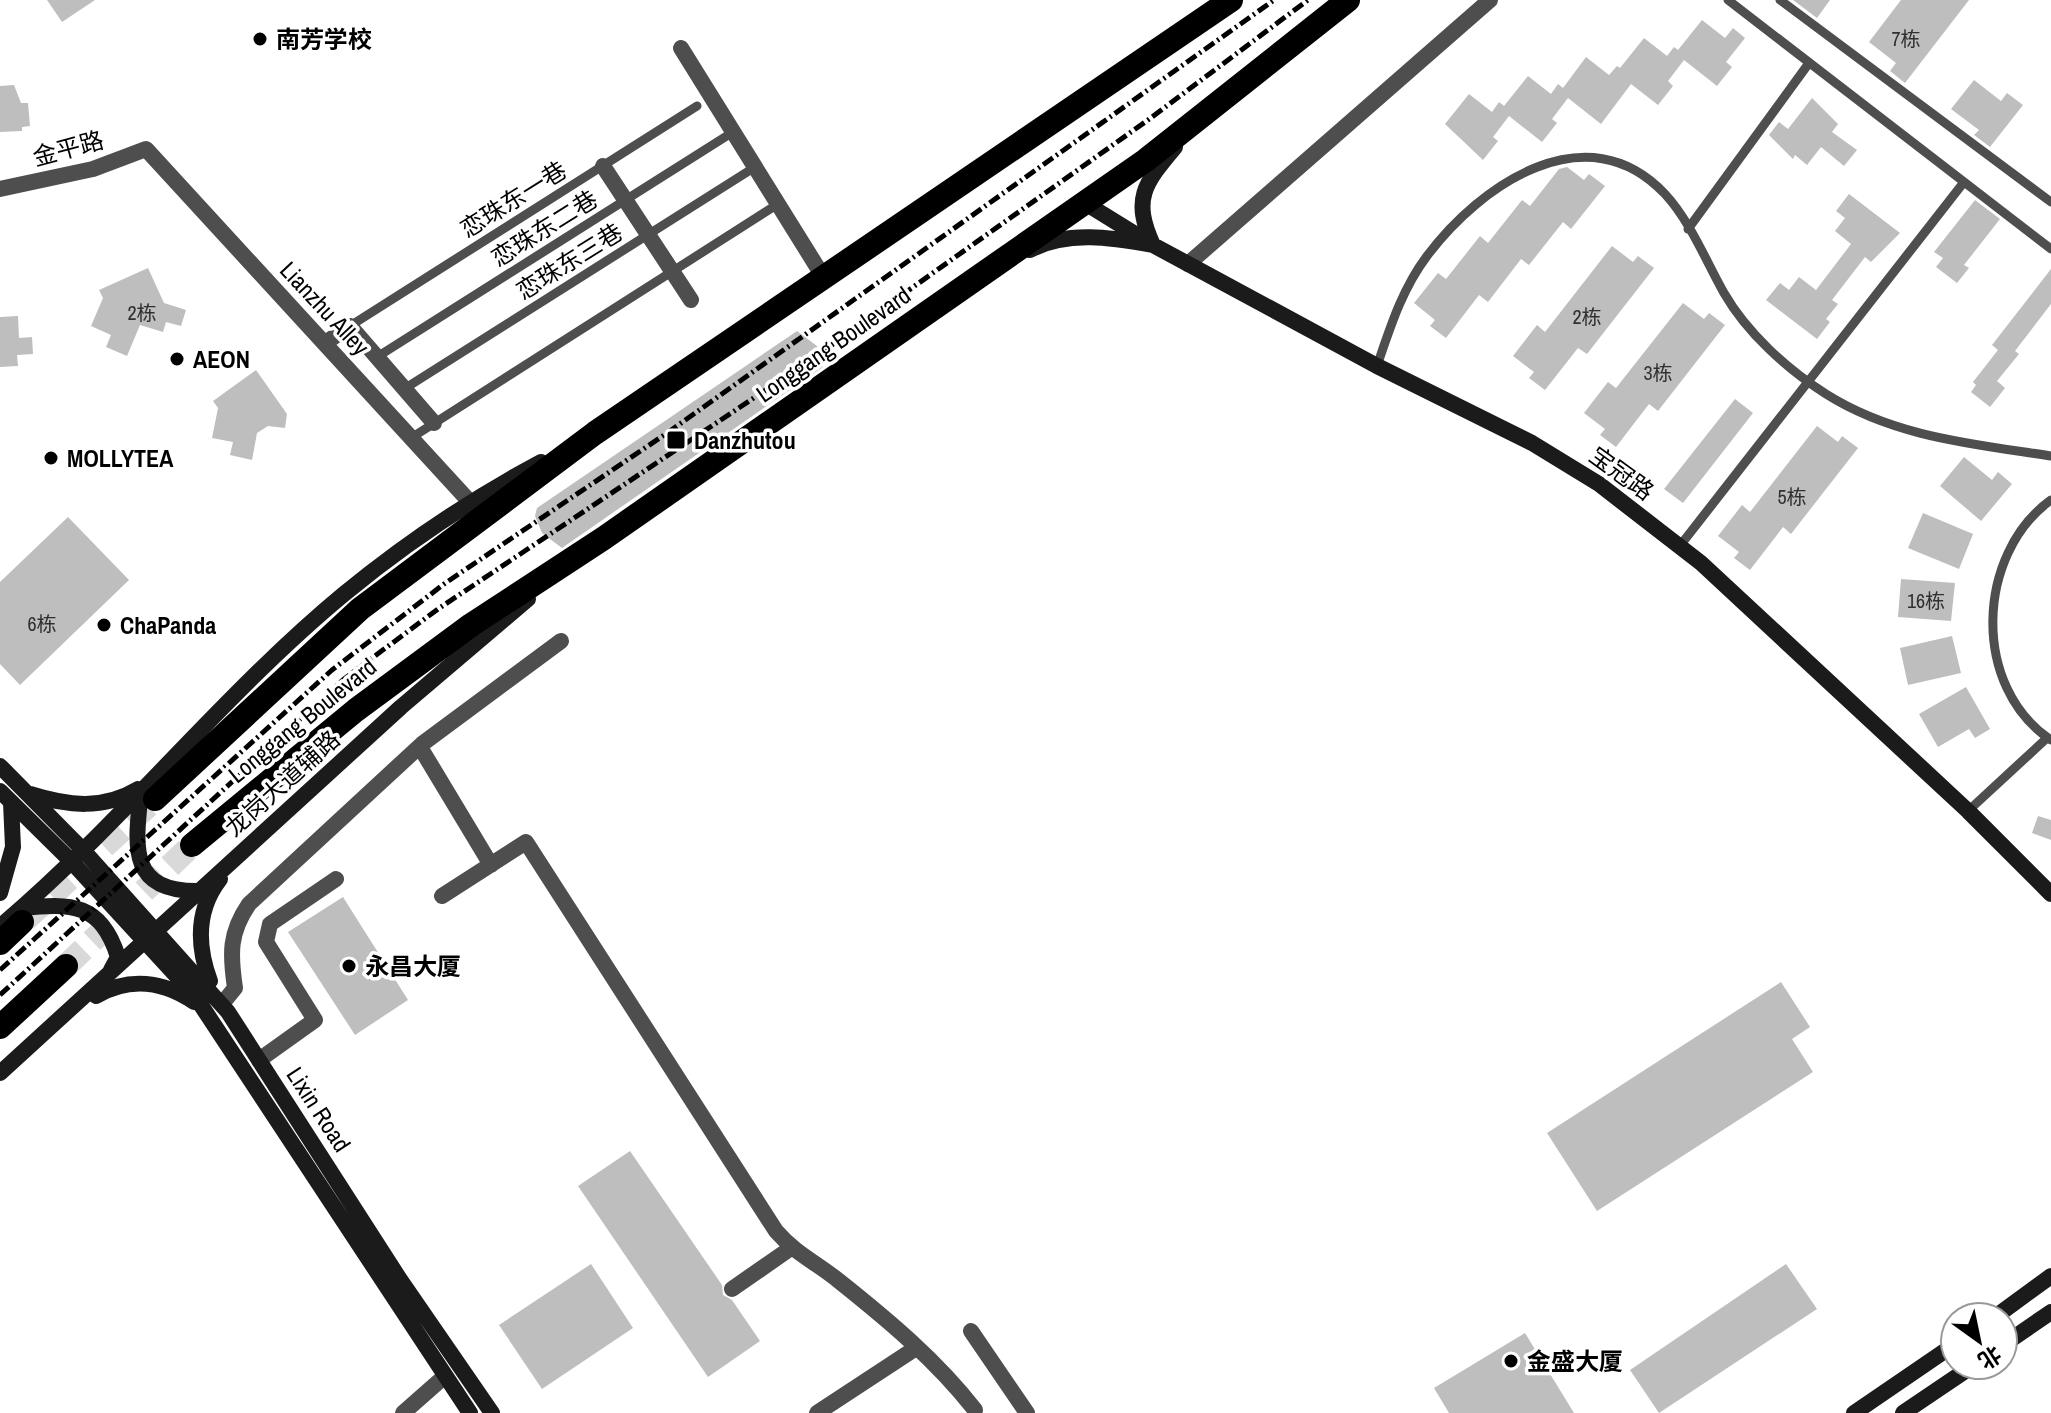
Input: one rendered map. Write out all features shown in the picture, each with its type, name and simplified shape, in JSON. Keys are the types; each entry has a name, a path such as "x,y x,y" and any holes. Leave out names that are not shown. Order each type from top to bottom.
{"highway":[{"name":"Longgang Boulevard","path":"150,790 360,609 595,433 1231,0"},
{"name":"Longgang Boulevard","path":"192,845 356,710 471,625 604,538 1085,203 1201,117 1348,0"},
{"path":"0,943 15,919"},
{"path":"0,1027 66,966"}],"street":[{"path":"1188,264 1490,0"},
{"path":"681,48 824,278"},
{"path":"1153,245 1142,219 1141,201 1148,181 1201,117"},
{"name":"金平路","path":"0,189 93,169 146,149"},
{"name":"Lianzhu Alley","path":"146,149 469,501"},
{"path":"603,166 691,300"},
{"name":"宝冠路","path":"1085,203 1153,245 1377,366 1546,451 1599,484 1679,547 1968,811 2051,894"},
{"path":"979,277 1039,245 1067,238 1110,238 1153,245"},
{"path":"325,343 350,326 434,423"},
{"path":"15,919 77,855 150,790 342,596 469,501 595,433"},
{"name":"龙岗大道辅路","path":"0,1073 401,707 604,538"},
{"path":"214,1002 235,988 230,946 237,922 249,904 420,747 561,641"},
{"path":"420,747 491,865"},
{"path":"0,766 77,855"},
{"path":"27,794 82,805 105,803 150,790"},
{"path":"150,790 138,852 146,872 159,886 173,891 199,891"},
{"path":"6,797 77,855"},
{"path":"0,893 13,847 6,797"},
{"path":"442,896 526,842 747,1190 791,1248 836,1278 947,1374 975,1410"},
{"name":"Lixin Road","path":"77,855 214,1002 259,1060 445,1376 470,1413"},
{"path":"214,1002 202,960 200,926 214,886 236,858"},
{"path":"259,1060 315,1020 266,942 270,924 336,879"},
{"path":"15,919 47,906 92,914 110,931 118,957 104,981"},
{"path":"74,1008 102,992 128,983 153,983 214,1002"},
{"name":"Lixin Road","path":"214,1002 392,1283 492,1413"},
{"path":"732,1289 791,1248"},
{"path":"2017,1301 2051,1276"},
{"path":"2019,1334 2051,1312"},
{"path":"971,1331 1027,1413"},
{"path":"817,1413 916,1348"},
{"path":"1854,1413 1939,1355"},
{"path":"403,1413 445,1376"},
{"path":"1903,1413 1950,1381"}],"lane":[{"path":"1728,0 2051,249"},
{"path":"1780,0 2051,202"},
{"path":"1688,229 1809,63"},
{"name":"恋珠东一巷","path":"350,326 697,106"},
{"name":"恋珠东二巷","path":"377,357 733,132"},
{"path":"1377,366 1396,309 1426,257 1465,212 1512,176 1551,160 1592,158 1632,169 1665,194 1726,296 1755,334 1808,381 1866,416 1909,432 2051,456"},
{"name":"恋珠东三巷","path":"404,389 755,167"},
{"path":"1679,547 1964,182"},
{"path":"411,438 778,204"},
{"path":"1968,811 2049,739 2027,717 2005,679 1993,637 1993,607 1998,578 2009,551 2024,526 2051,500"}],"building":[{"path":"47,0 95,0 62,22"},
{"path":"1793,0 1830,0 1817,18"},
{"path":"1901,0 1969,0 1905,83 1890,71 1896,63 1869,42"},
{"path":"1702,20 1725,38 1733,28 1745,38 1726,62 1732,67 1717,86 1684,60 1668,81 1673,86 1658,105 1631,84 1601,124 1568,98 1552,119 1557,123 1542,142 1509,116 1493,137 1498,141 1483,160 1445,124 1469,94 1492,112 1499,102 1504,106 1528,76 1551,94 1558,84 1563,88 1586,57 1609,75 1617,66 1620,68 1644,38 1667,56 1674,47 1678,50"},
{"path":"1974,80 2001,101 2007,93 2023,105 1990,147 1974,135 1979,130 1951,109"},
{"path":"14,85 21,103 28,103 30,126 22,127 22,131 0,132 0,86"},
{"path":"1812,98 1838,124 1832,132 1857,150 1844,166 1821,147 1807,165 1795,155 1793,159 1769,135 1779,122 1788,129"},
{"path":"1567,167 1584,180 1589,174 1605,186 1571,229 1563,222 1529,265 1521,259 1488,302 1479,295 1446,338 1430,326 1435,320 1414,303 1438,273 1446,279 1480,236 1488,243 1522,200 1530,206 1559,169"},
{"path":"1849,194 1900,233 1871,262 1865,257 1832,300 1838,304 1826,319 1830,322 1817,339 1766,300 1780,283 1789,290 1799,277 1816,290 1851,244 1835,231 1845,218 1836,211"},
{"path":"1975,200 2000,219 1964,265 1969,268 1957,283 1936,267 1943,258 1934,252"},
{"path":"1612,246 1633,262 1638,256 1654,268 1587,354 1578,348 1545,390 1529,378 1534,372 1513,356 1537,325 1545,332"},
{"path":"148,268 164,303 186,310 181,326 166,322 163,332 140,325 127,356 106,347 111,335 91,326 103,298 99,290"},
{"path":"2051,269 2051,304 2015,351 2019,354 1997,381 2005,388 1990,407 1971,392 1976,385 1973,382 1998,350 1992,345"},
{"path":"1683,303 1704,319 1709,313 1725,325 1658,411 1649,404 1616,447 1600,435 1605,429 1584,413 1608,382 1616,388"},
{"path":"18,316 19,338 32,337 33,354 17,355 18,366 0,367 0,317"},
{"name":"Danzhutou","path":"797,331 817,346 823,367 562,548 542,533 535,516 537,508"},
{"path":"256,370 287,414 285,428 268,426 257,433 252,460 230,455 233,442 212,438 218,408 213,401"},
{"path":"1735,399 1753,413 1683,503 1664,489"},
{"path":"1817,426 1838,442 1842,436 1858,448 1791,534 1783,527 1750,570 1734,558 1739,552 1718,536 1742,505 1750,512"},
{"path":"1964,457 1992,480 1998,472 2012,484 1981,521 1940,486"},
{"path":"1923,513 1973,534 1959,569 1908,548"},
{"path":"68,517 129,580 20,685 0,664 0,582"},
{"path":"1901,579 1955,583 1951,621 1898,617"},
{"path":"1952,636 1961,673 1908,685 1900,648"},
{"path":"1966,687 1990,729 1975,738 1969,729 1938,747 1919,714"},
{"path":"2038,816 2051,820 2051,840 2032,833"},
{"name":"永昌大厦","path":"343,897 408,1000 355,1035 288,932"},
{"path":"1781,982 1810,1027 1792,1039 1813,1072 1597,1211 1547,1133"},
{"path":"630,1151 722,1285 723,1295 732,1300 760,1341 708,1377 578,1186"},
{"path":"591,1264 633,1328 542,1389 499,1325"},
{"path":"1786,1264 1817,1309 1659,1413 1630,1370"},
{"name":"金盛大厦","path":"1525,1333 1574,1413 1449,1413 1434,1388"}],"tunnel":[{"path":"25,920 153,801"},
{"path":"66,966 192,845"}],"railway":[{"path":"0,970 332,670 444,584 670,431 1274,0"},
{"path":"0,995 344,679 438,609 812,359 1148,120 1308,0"}],"place":[{"name":"南芳学校","path":"260,39"},
{"name":"AEON","path":"177,359"},
{"name":"Danzhutou","path":"676,440"},
{"name":"MOLLYTEA","path":"51,458"},
{"name":"ChaPanda","path":"104,625"},
{"name":"永昌大厦","path":"349,966"},
{"name":"金盛大厦","path":"1511,1361"}]}
